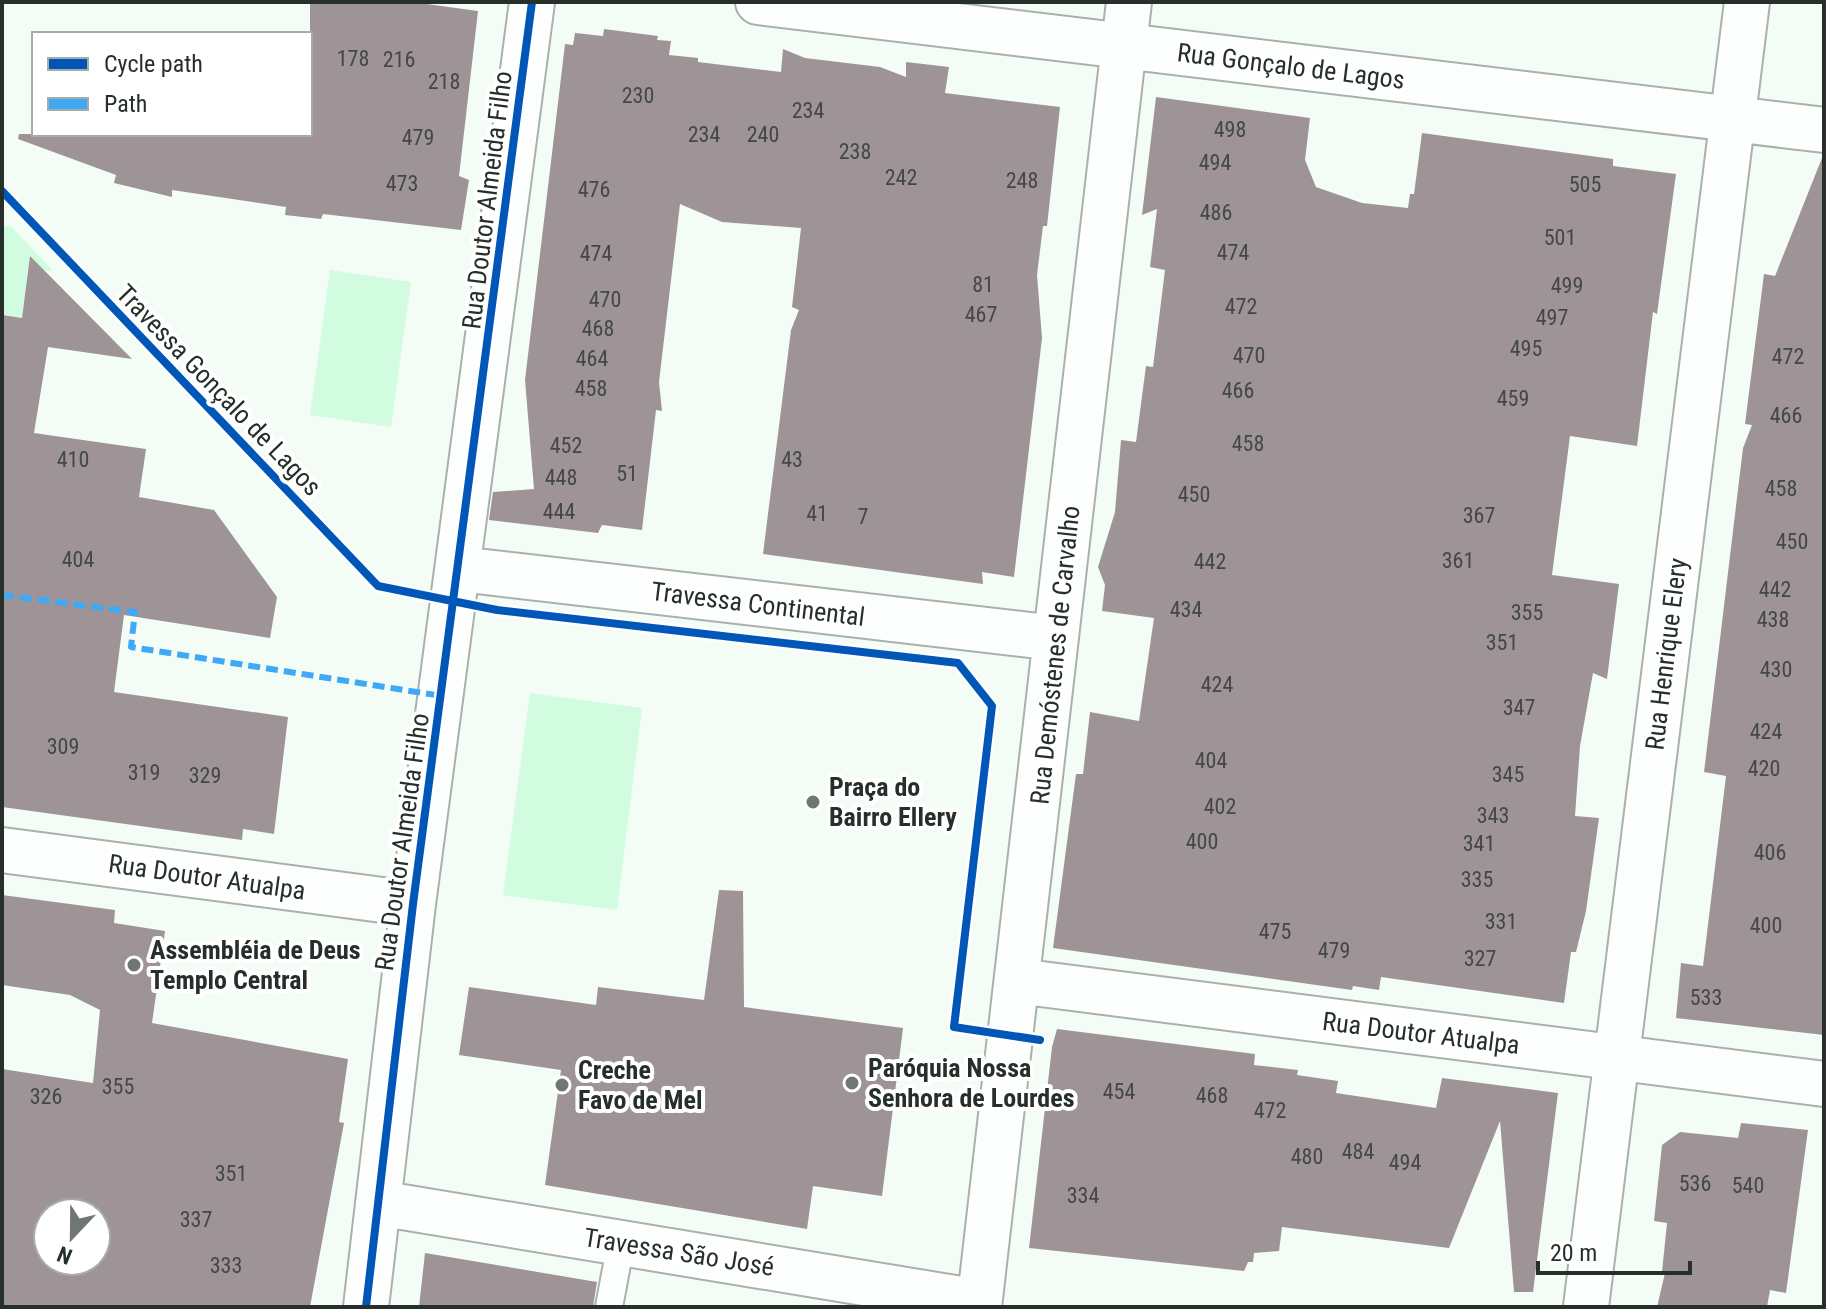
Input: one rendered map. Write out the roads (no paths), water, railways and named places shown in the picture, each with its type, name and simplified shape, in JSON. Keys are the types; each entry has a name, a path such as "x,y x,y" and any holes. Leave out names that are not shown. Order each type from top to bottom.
{"street":[{"name":"Rua Doutor Almeida Filho","path":"366,1307 413,904 460,569 532,2"},
{"name":"Rua Gonçalo de Lagos","path":"758,2 1824,130"},
{"name":"Rua Demóstenes de Carvalho","path":"979,1305 1129,2"},
{"name":"Rua Henrique Elery","path":"1586,1307 1747,2"},
{"name":"Travessa Continental","path":"460,569 1056,638"},
{"name":"Rua Doutor Atualpa","path":"2,850 413,904"},
{"name":"Rua Doutor Atualpa","path":"1018,981 1824,1084"},
{"name":"Travessa São José","path":"378,1203 979,1305"}],"lane":[{"path":"609,1307 621,1243"}],"place":[{"name":"Praça do Bairro Ellery","path":"813,802"},
{"name":"Assembléia de Deus Templo Central","path":"134,965"},
{"name":"Paróquia Nossa Senhora de Lourdes","path":"852,1083"},
{"name":"Creche Favo de Mel","path":"562,1085"}]}
